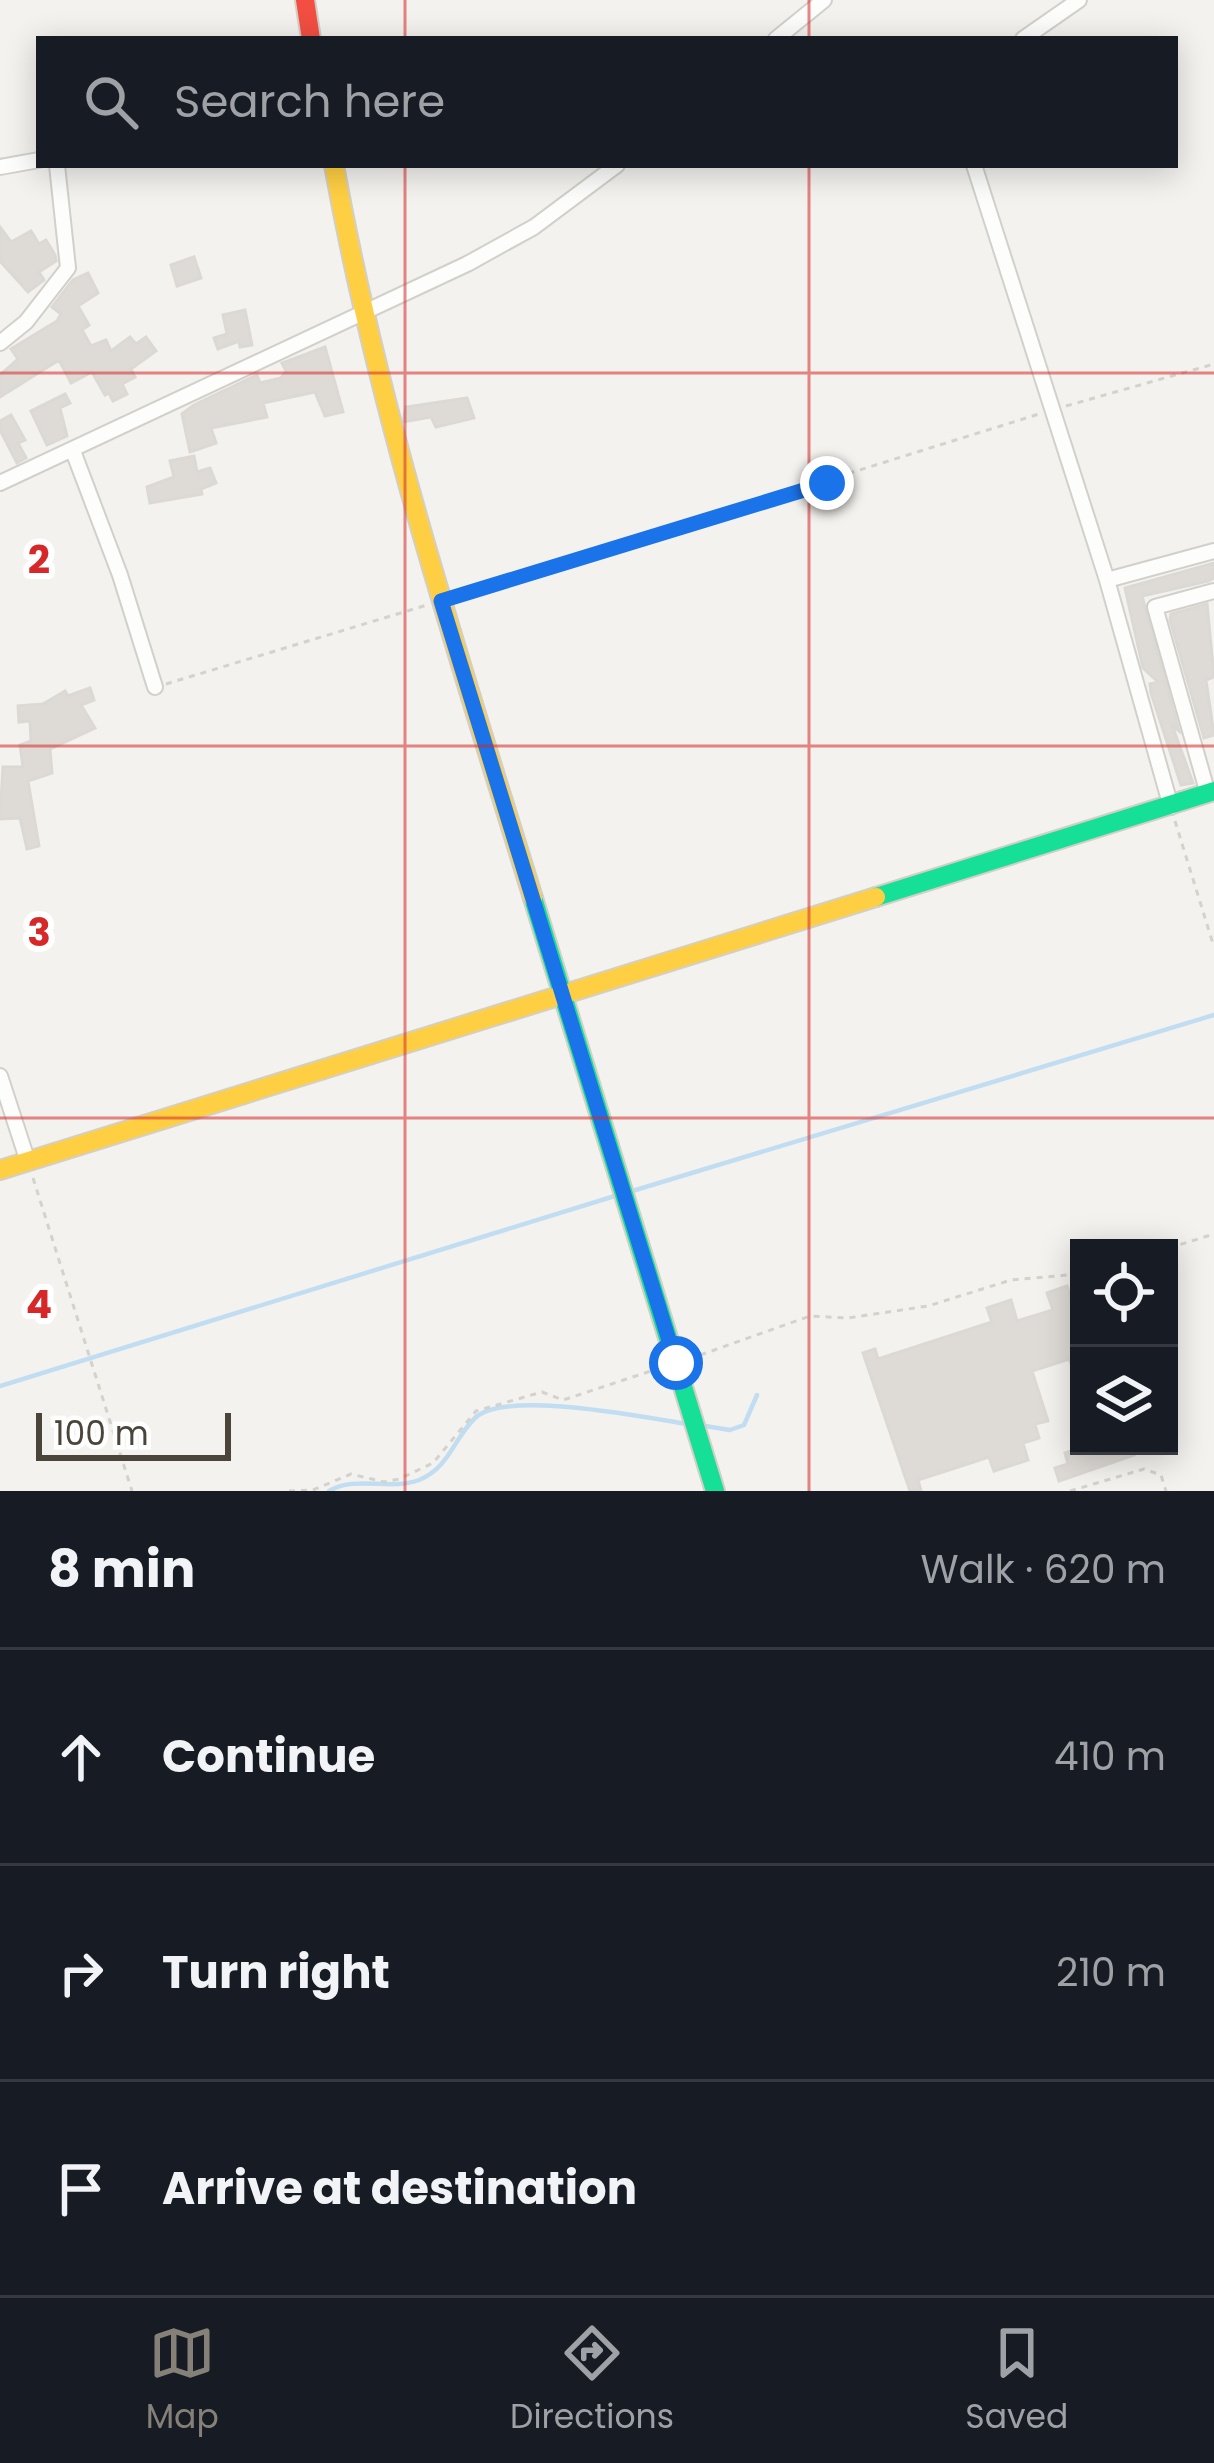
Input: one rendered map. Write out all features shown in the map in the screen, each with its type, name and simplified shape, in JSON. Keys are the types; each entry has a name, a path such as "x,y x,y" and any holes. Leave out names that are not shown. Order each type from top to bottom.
{"street":[{"path":"304,0 310,36"},
{"path":"1027,36 1079,0"},
{"path":"780,36 822,1"},
{"path":"0,167 36,161"},
{"path":"0,343 26,322 68,268 57,168"},
{"path":"335,168 361,315 441,601 715,1491"},
{"path":"0,483 361,315 534,227 613,168"},
{"path":"975,168 1107,580 1171,807"},
{"path":"73,451 155,687"},
{"path":"1107,580 1214,551"},
{"path":"0,1170 1211,792 1155,607 1212,591 1214,609"},
{"path":"0,1076 28,1162"}],"path":[{"path":"155,687 1214,364"},
{"path":"1171,807 1214,946"},
{"path":"28,1162 132,1491"},
{"path":"1178,1245 1214,1234"},
{"path":"289,1491 313,1490 351,1474 384,1482 399,1479 433,1463 476,1411 502,1400 542,1392 563,1400 810,1316 848,1318 928,1306 1011,1280 1070,1275"},
{"path":"1070,1491 1144,1469 1161,1475 1166,1491"}],"building":[{"path":"0,227 11,242 31,231 39,244 46,240 55,255 56,261 39,272 44,280 28,292 0,261"},
{"path":"194,257 201,278 177,286 171,265"},
{"path":"88,273 98,293 78,306 89,325 82,330 91,346 106,340 111,351 130,337 136,344 146,337 156,351 131,369 135,377 122,384 127,394 113,401 92,372 71,383 59,360 0,397 0,375 18,359 11,349 57,321 61,314 52,307 73,280"},
{"path":"245,310 252,345 240,347 239,341 218,349 214,338 227,334 223,315"},
{"path":"325,347 343,412 325,416 315,392 263,403 267,417 211,428 216,443 190,452 182,414 257,375 260,383 281,378 286,371 282,363"},
{"path":"65,394 70,403 60,408 67,436 47,445 31,411"},
{"path":"467,398 474,418 436,427 431,417 403,422 406,407"},
{"path":"11,415 25,440 18,443 26,458 17,463 0,430 0,421"},
{"path":"194,456 197,472 210,468 216,483 201,489 202,494 150,503 147,487 174,477 170,461"},
{"path":"1214,563 1214,578 1208,581 1142,596 1179,731 1172,725 1193,783 1181,785 1151,693 1150,684 1158,682 1143,668 1125,588"},
{"path":"1207,604 1214,677 1206,680 1214,735 1204,738 1170,620 1171,614"},
{"path":"90,688 94,700 81,705 95,728 50,749 52,773 28,781 39,846 27,849 20,818 0,819 3,767 23,767 20,745 31,741 30,721 19,722 18,706 43,704 65,691 68,696"},
{"path":"1067,1286 1070,1361 1032,1371 1048,1421 1035,1424 1039,1438 1023,1443 1028,1460 994,1471 989,1457 918,1480 921,1491 910,1491 863,1353 875,1349 878,1359 992,1322 987,1308 1011,1300 1017,1321 1053,1310 1047,1293"},
{"path":"1065,1453 1134,1455 1059,1481 1055,1468 1068,1464"}],"waterway":[{"path":"629,1192 1214,1015"},
{"path":"0,1386 618,1195"},
{"path":"699,1425 730,1430 744,1425 757,1395"},
{"path":"329,1491 350,1484 419,1480 437,1468 475,1418 491,1410 577,1408 688,1424"}],"traffic: fast":[{"path":"876,897 1214,791"},
{"path":"533,898 715,1491"}],"traffic: slow":[{"path":"335,168 397,443 533,898"},
{"path":"0,1170 876,897"}],"traffic: jam":[{"path":"305,0 311,36"}],"route":[{"path":"676,1363 441,601 827,483"}]}
